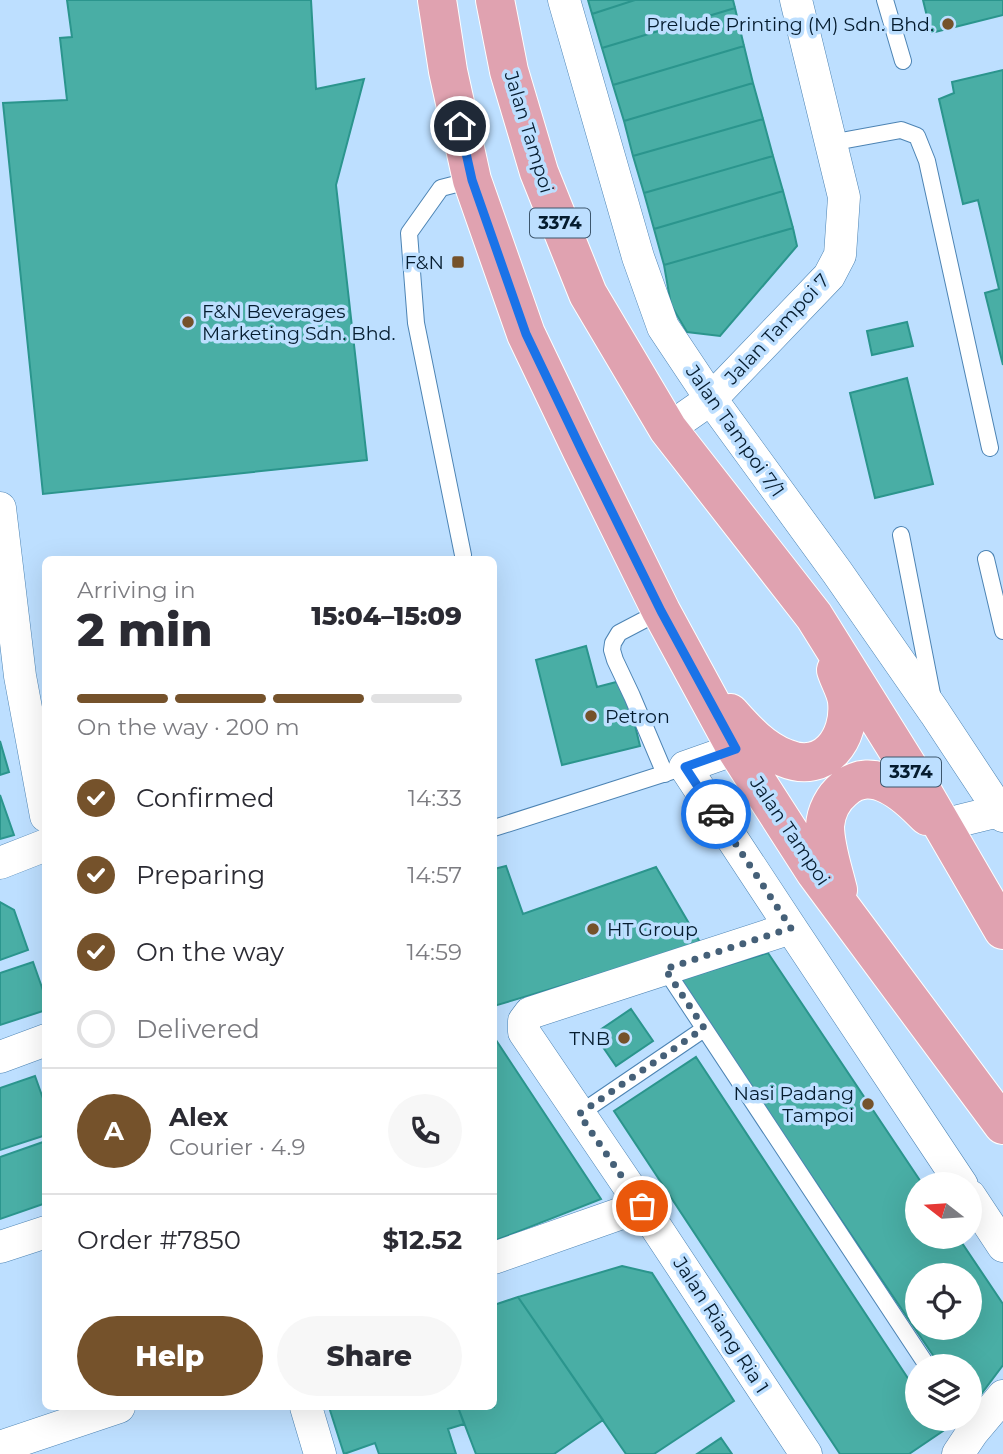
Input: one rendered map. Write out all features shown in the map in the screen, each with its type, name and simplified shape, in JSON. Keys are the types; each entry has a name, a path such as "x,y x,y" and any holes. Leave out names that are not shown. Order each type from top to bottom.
{"main road":[{"name":"Jalan Tampoi","path":"437,0 448,71 472,180 526,334 661,611 736,749 815,872 1003,1125"},
{"name":"Jalan Tampoi","path":"495,0 509,71 539,172 588,294 668,429 814,616 910,770 1003,930"},
{"path":"698,676 750,735 771,751 787,760 816,762 840,741 847,723 847,699 814,616"},
{"path":"843,909 827,845 825,824 837,794 851,783 864,779 891,785 908,796 947,833"}],"street":[{"name":"Jalan Tampoi 7/1","path":"564,0 638,257 663,327 711,399 837,572 1002,812"},
{"name":"Jalan Tampoi 7","path":"668,429 711,399 830,276 840,255 844,197 796,0"},
{"path":"0,508 10,680 42,802"},
{"path":"736,749 675,770 791,928 953,1172"},
{"path":"947,833 1002,812"},
{"path":"0,863 42,847"},
{"path":"665,969 791,928"},
{"name":"Jalan Riang Ria 1","path":"665,969 530,1013 524,1021 524,1032 806,1454"},
{"path":"0,1057 42,1041"},
{"path":"497,1257 642,1206"},
{"path":"982,1214 1003,1246"},
{"path":"0,1247 42,1232"},
{"path":"964,1436 1003,1396"},
{"path":"0,1447 110,1410"},
{"path":"307,1410 320,1454"}],"lane":[{"path":"885,0 903,61"},
{"path":"830,144 901,130 917,136 927,161 990,448"},
{"path":"463,555 416,323 409,233 441,188 472,180"},
{"path":"901,535 935,713"},
{"path":"986,559 1003,631"},
{"path":"497,827 675,770 632,696 612,650 619,633 661,611"},
{"path":"665,969 919,1354"},
{"path":"579,1114 704,1028"}],"building":[{"name":"F&N Beverages Marketing Sdn. Bhd.","path":"67,0 311,0 316,89 364,79 336,185 367,460 43,494 3,103 67,100 60,38 72,37"},
{"path":"588,0 635,0 592,14"},
{"path":"635,0 733,0 735,8 602,48 592,14"},
{"name":"Prelude Printing (M) Sdn. Bhd.","path":"923,0 1003,0 1003,15 931,33"},
{"path":"735,8 744,46 613,85 602,48"},
{"path":"744,46 753,83 624,121 613,85"},
{"path":"1003,70 1003,365 985,293 999,289 978,200 963,204 939,99 954,93 952,82"},
{"path":"753,83 763,119 633,156 624,121"},
{"path":"763,119 773,156 644,193 633,156"},
{"path":"773,156 783,191 654,229 644,193"},
{"path":"783,191 793,228 664,265 654,229"},
{"path":"793,228 797,246 720,336 687,332 671,305 664,265"},
{"path":"907,322 913,346 872,355 867,331"},
{"path":"907,378 933,484 875,498 850,393"},
{"name":"Petron","path":"586,646 597,687 624,680 640,746 562,765 536,660"},
{"path":"0,741 9,772 0,775"},
{"path":"0,795 14,835 0,839"},
{"name":"HT Group","path":"506,866 523,914 656,867 701,944 497,1005 497,868"},
{"path":"0,902 14,910 28,950 0,960"},
{"path":"768,953 914,1172 905,1172 905,1250 967,1250 975,1263 905,1263 905,1314 678,980"},
{"path":"33,962 42,988 42,1011 0,1025 0,973"},
{"name":"TNB","path":"631,1009 653,1041 616,1066 594,1034"},
{"path":"497,1042 601,1199 497,1240"},
{"path":"696,1057 905,1374 905,1431 943,1431 909,1454 840,1454 614,1111"},
{"path":"35,1076 42,1096 42,1136 0,1150 0,1088"},
{"path":"42,1142 42,1204 0,1219 0,1157"},
{"path":"622,1266 652,1273 734,1401 654,1454 626,1454 518,1297"},
{"path":"982,1273 1003,1304 1003,1365 982,1393 982,1354 932,1354 923,1340 982,1340"},
{"path":"518,1297 603,1420 554,1454 476,1454 459,1410 497,1410 497,1304"},
{"path":"330,1410 459,1410 464,1424 448,1429 456,1454 379,1454 375,1443 344,1454"},
{"path":"721,1438 732,1454 697,1454"}],"way so far":[{"path":"642,1206 579,1114 704,1028 665,969 791,928 716,814"}],"place":[{"name":"Prelude Printing (M) Sdn. Bhd.","path":"948,24"},
{"name":"F&N","path":"458,262"},
{"name":"F&N Beverages Marketing Sdn. Bhd.","path":"188,322"},
{"name":"Petron","path":"591,716"},
{"name":"HT Group","path":"593,929"},
{"name":"TNB","path":"624,1038"},
{"name":"Nasi Padang Tampoi","path":"868,1104"}],"route":[{"path":"460,126 472,180 526,334 661,611 736,749 685,767 716,814"}]}
